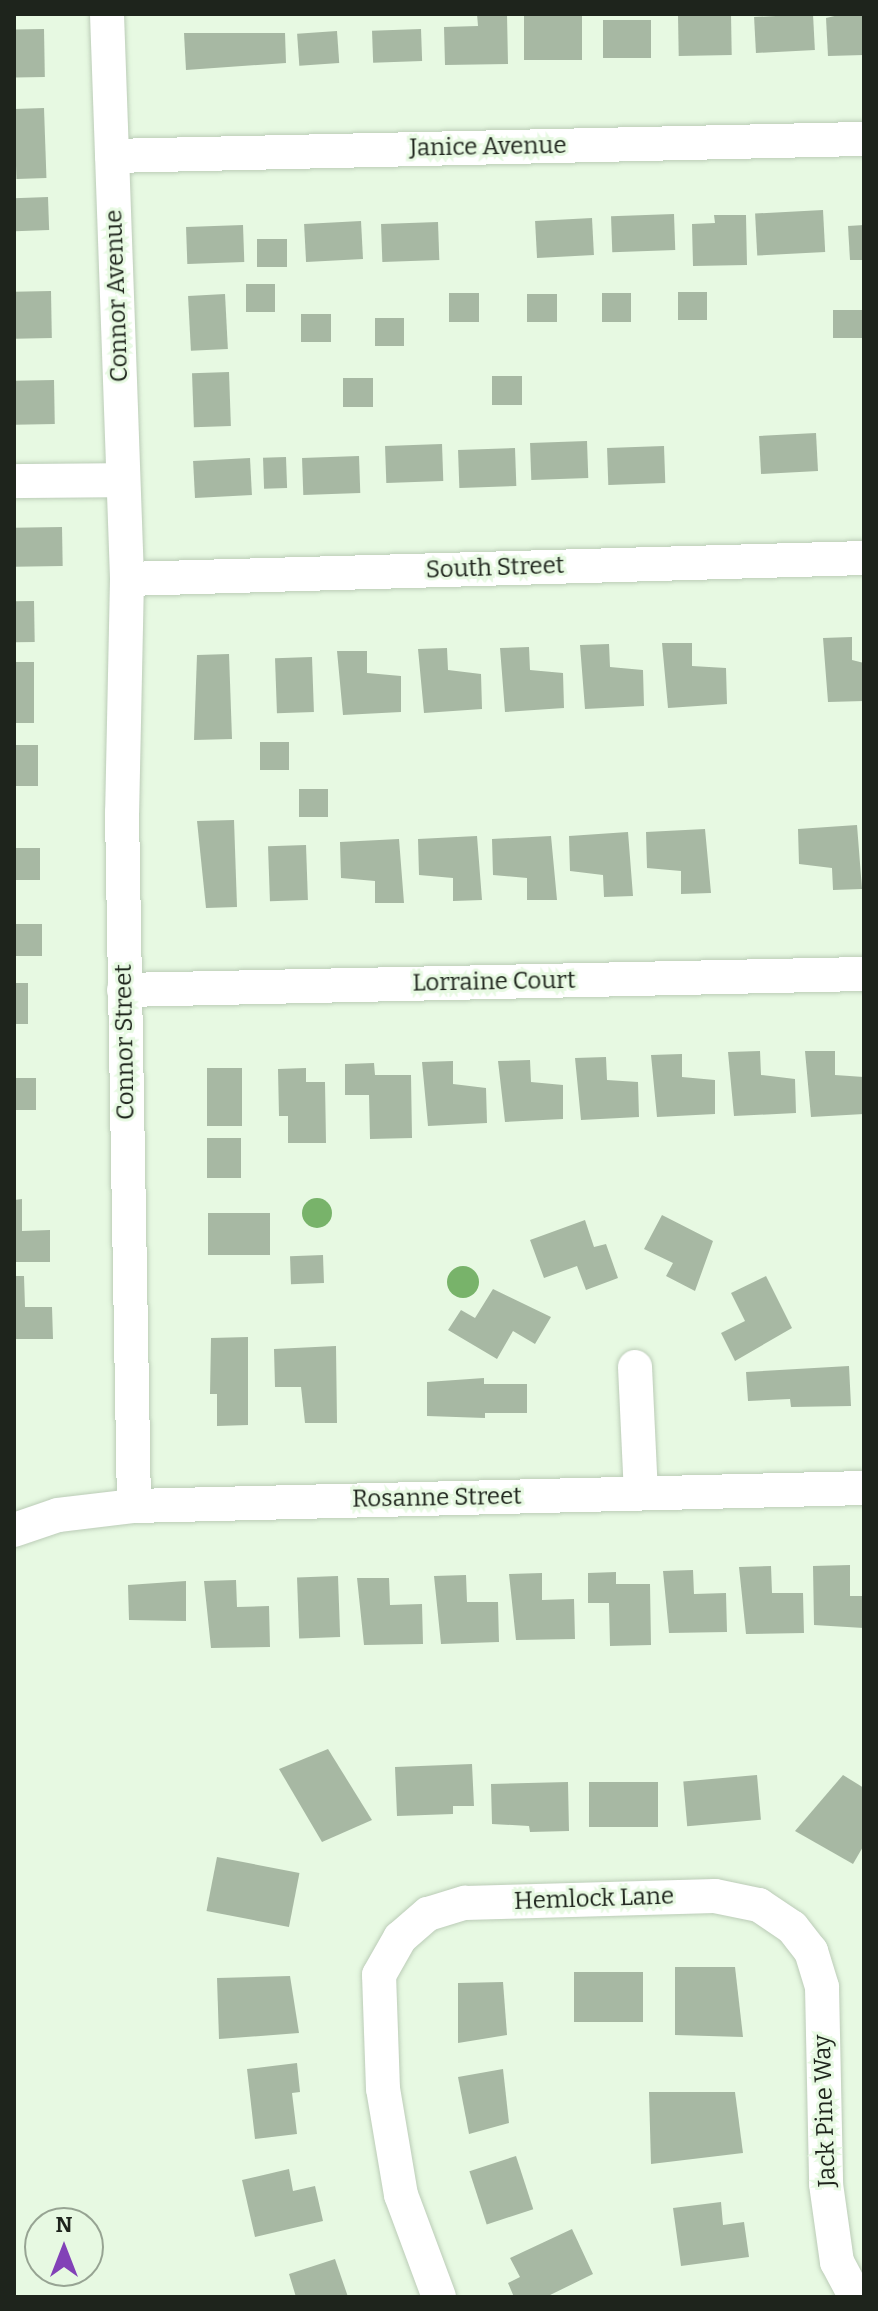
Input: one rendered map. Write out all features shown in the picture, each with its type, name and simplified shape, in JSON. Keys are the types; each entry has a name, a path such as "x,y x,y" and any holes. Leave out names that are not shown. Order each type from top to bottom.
{"street":[{"name":"Connor Avenue","path":"107,14 127,579"},
{"name":"Janice Avenue","path":"112,156 864,139"},
{"path":"14,481 123,480"},
{"name":"South Street","path":"127,579 864,558"},
{"name":"Connor Street","path":"127,579 124,990 134,1506"},
{"name":"Lorraine Court","path":"124,990 864,974"},
{"path":"635,1367 641,1493"},
{"name":"Rosanne Street","path":"14,1530 58,1515 134,1506 864,1488"},
{"name":"Hemlock Lane","path":"439,2297 401,2195 383,2089 379,1975 400,1938 428,1914 465,1903 715,1896 759,1905 792,1927"},
{"name":"Jack Pine Way","path":"792,1927 811,1951 822,1987 826,2184 837,2262 856,2297"}],"shaded area":[{"path":"317,1198 327,1203 332,1213 327,1223 317,1228 307,1223 302,1213 307,1203"},
{"path":"463,1266 475,1270 479,1282 475,1294 463,1298 451,1294 447,1282 451,1270"}],"building":[{"path":"477,14 507,14 508,64 445,65 444,27 478,26"},
{"path":"524,14 582,14 582,60 524,60"},
{"path":"731,14 732,55 679,56 678,15"},
{"path":"813,14 815,50 756,53 754,17"},
{"path":"843,14 864,15 864,55 828,56 826,18"},
{"path":"603,20 651,20 651,58 603,58"},
{"path":"44,29 45,77 15,78 14,30"},
{"path":"421,29 422,61 373,63 372,31"},
{"path":"337,31 339,63 299,66 297,34"},
{"path":"184,33 285,33 286,63 186,70"},
{"path":"44,108 46,178 16,179 14,109"},
{"path":"48,197 49,230 15,231 14,198"},
{"path":"823,210 825,252 757,256 755,214"},
{"path":"674,214 675,250 612,252 611,216"},
{"path":"714,215 746,215 747,265 693,266 692,224 715,223"},
{"path":"592,218 594,255 537,258 535,221"},
{"path":"361,221 363,259 306,262 304,224"},
{"path":"438,222 439,260 382,262 381,224"},
{"path":"243,225 244,262 187,264 186,227"},
{"path":"864,225 864,260 850,260 848,226"},
{"path":"257,239 287,239 287,267 257,267"},
{"path":"246,284 275,284 275,312 246,312"},
{"path":"51,291 52,338 15,339 14,292"},
{"path":"678,292 707,292 707,320 678,320"},
{"path":"449,293 479,293 479,322 449,322"},
{"path":"602,293 631,293 631,322 602,322"},
{"path":"225,294 228,349 191,351 188,296"},
{"path":"527,294 557,294 557,322 527,322"},
{"path":"833,310 862,310 862,338 833,338"},
{"path":"301,314 331,314 331,342 301,342"},
{"path":"375,318 404,318 404,346 375,346"},
{"path":"229,372 231,426 194,427 192,373"},
{"path":"492,376 522,376 522,405 492,405"},
{"path":"343,378 373,378 373,407 343,407"},
{"path":"54,380 55,424 15,425 14,381"},
{"path":"816,433 818,471 761,474 759,436"},
{"path":"587,441 588,478 531,480 530,443"},
{"path":"442,444 443,481 386,483 385,446"},
{"path":"664,446 665,483 608,485 607,448"},
{"path":"515,448 516,486 459,488 458,450"},
{"path":"359,456 360,493 303,495 302,458"},
{"path":"286,457 287,488 264,489 263,458"},
{"path":"250,458 252,495 195,498 193,461"},
{"path":"62,527 63,566 15,567 14,528"},
{"path":"14,601 34,601 35,642 15,642"},
{"path":"852,637 852,660 864,663 864,701 828,702 823,638"},
{"path":"662,643 692,643 692,666 726,668 727,704 668,708"},
{"path":"609,644 610,667 643,670 644,706 585,709 580,645"},
{"path":"529,647 530,670 563,673 564,708 505,712 500,648"},
{"path":"447,648 448,670 481,674 482,709 424,713 418,649"},
{"path":"337,651 367,651 367,673 401,676 401,712 343,715"},
{"path":"229,654 232,739 194,740 197,655"},
{"path":"312,657 314,712 277,713 275,658"},
{"path":"14,662 34,662 34,723 14,723"},
{"path":"260,742 289,742 289,770 260,770"},
{"path":"14,745 38,745 38,786 14,786"},
{"path":"299,789 328,789 328,817 299,817"},
{"path":"234,820 237,907 206,908 197,821"},
{"path":"857,825 862,889 833,890 832,868 799,864 798,829"},
{"path":"705,829 711,893 681,894 681,871 647,868 646,832"},
{"path":"628,832 633,896 604,897 603,875 570,871 569,836"},
{"path":"477,836 482,900 453,901 453,878 419,875 418,839"},
{"path":"551,836 557,900 527,900 527,878 493,875 492,839"},
{"path":"399,839 404,903 375,903 375,881 341,878 340,842"},
{"path":"306,845 308,900 270,901 268,846"},
{"path":"14,848 40,848 40,880 14,880"},
{"path":"14,924 42,924 42,956 14,956"},
{"path":"14,983 28,983 28,1024 14,1024"},
{"path":"760,1051 761,1075 795,1079 796,1113 734,1116 728,1052"},
{"path":"805,1051 835,1051 835,1075 864,1077 864,1114 811,1117"},
{"path":"682,1054 682,1077 715,1080 715,1114 657,1117 651,1055"},
{"path":"606,1057 607,1080 638,1082 639,1117 581,1120 575,1058"},
{"path":"530,1060 531,1082 563,1085 563,1119 505,1122 498,1061"},
{"path":"453,1061 453,1084 486,1088 487,1123 428,1126 422,1062"},
{"path":"374,1063 375,1075 411,1075 412,1138 370,1139 369,1095 345,1095 345,1064"},
{"path":"207,1068 242,1068 242,1126 207,1126"},
{"path":"306,1068 306,1082 325,1082 326,1143 288,1143 288,1116 279,1116 278,1069"},
{"path":"14,1078 36,1078 36,1110 14,1110"},
{"path":"207,1138 241,1138 241,1178 207,1178"},
{"path":"22,1199 22,1231 50,1230 50,1262 14,1262 14,1200"},
{"path":"208,1213 270,1213 270,1255 208,1255"},
{"path":"662,1215 713,1241 695,1291 666,1276 673,1263 644,1249"},
{"path":"585,1220 594,1247 606,1244 618,1278 586,1290 577,1266 544,1278 530,1240"},
{"path":"323,1255 324,1283 291,1284 290,1256"},
{"path":"14,1276 24,1276 25,1307 52,1307 53,1339 14,1339"},
{"path":"766,1276 792,1328 735,1361 721,1333 745,1321 731,1293"},
{"path":"493,1289 551,1317 535,1344 513,1331 497,1359 448,1330 461,1310 475,1318"},
{"path":"248,1337 248,1425 217,1426 217,1394 210,1394 211,1338"},
{"path":"336,1346 337,1423 305,1423 301,1387 275,1387 274,1349"},
{"path":"849,1366 851,1406 791,1407 790,1399 748,1401 746,1372"},
{"path":"484,1378 484,1384 527,1384 527,1413 485,1413 485,1418 427,1416 427,1382"},
{"path":"850,1565 850,1596 864,1596 864,1628 814,1625 813,1566"},
{"path":"771,1566 772,1593 803,1593 804,1633 746,1634 739,1567"},
{"path":"693,1570 694,1594 726,1593 727,1632 669,1633 663,1571"},
{"path":"616,1572 616,1584 650,1584 651,1645 610,1646 609,1603 588,1603 588,1573"},
{"path":"542,1573 542,1600 574,1599 575,1639 516,1640 509,1574"},
{"path":"466,1575 467,1602 498,1602 499,1642 441,1644 434,1576"},
{"path":"338,1576 340,1637 299,1638 297,1577"},
{"path":"357,1578 389,1578 390,1605 422,1604 423,1644 364,1645"},
{"path":"236,1580 237,1607 269,1606 270,1647 211,1648 204,1581"},
{"path":"186,1581 186,1621 129,1620 128,1585"},
{"path":"328,1749 372,1820 322,1842 279,1769"},
{"path":"472,1764 474,1806 453,1806 453,1814 397,1816 395,1767"},
{"path":"757,1775 761,1820 687,1826 683,1781"},
{"path":"843,1775 864,1788 864,1845 853,1864 795,1831"},
{"path":"568,1782 569,1831 530,1832 529,1826 492,1824 491,1784"},
{"path":"589,1782 658,1782 658,1827 589,1827"},
{"path":"217,1857 299,1873 289,1927 207,1911"},
{"path":"675,1967 735,1967 743,2037 675,2035"},
{"path":"574,1972 643,1972 643,2022 574,2022"},
{"path":"290,1976 299,2033 219,2039 217,1978"},
{"path":"503,1982 507,2035 458,2043 458,1983"},
{"path":"297,2063 300,2092 292,2093 297,2134 255,2139 247,2069"},
{"path":"503,2069 509,2123 469,2134 458,2077"},
{"path":"649,2092 735,2092 743,2153 651,2164"},
{"path":"516,2156 533,2209 487,2224 469,2171"},
{"path":"289,2169 293,2191 315,2186 323,2221 255,2237 242,2180"},
{"path":"721,2202 723,2225 744,2222 749,2257 681,2266 673,2208"},
{"path":"572,2229 593,2274 546,2297 514,2297 508,2283 520,2277 510,2258"},
{"path":"335,2259 348,2297 296,2297 289,2274"}]}
